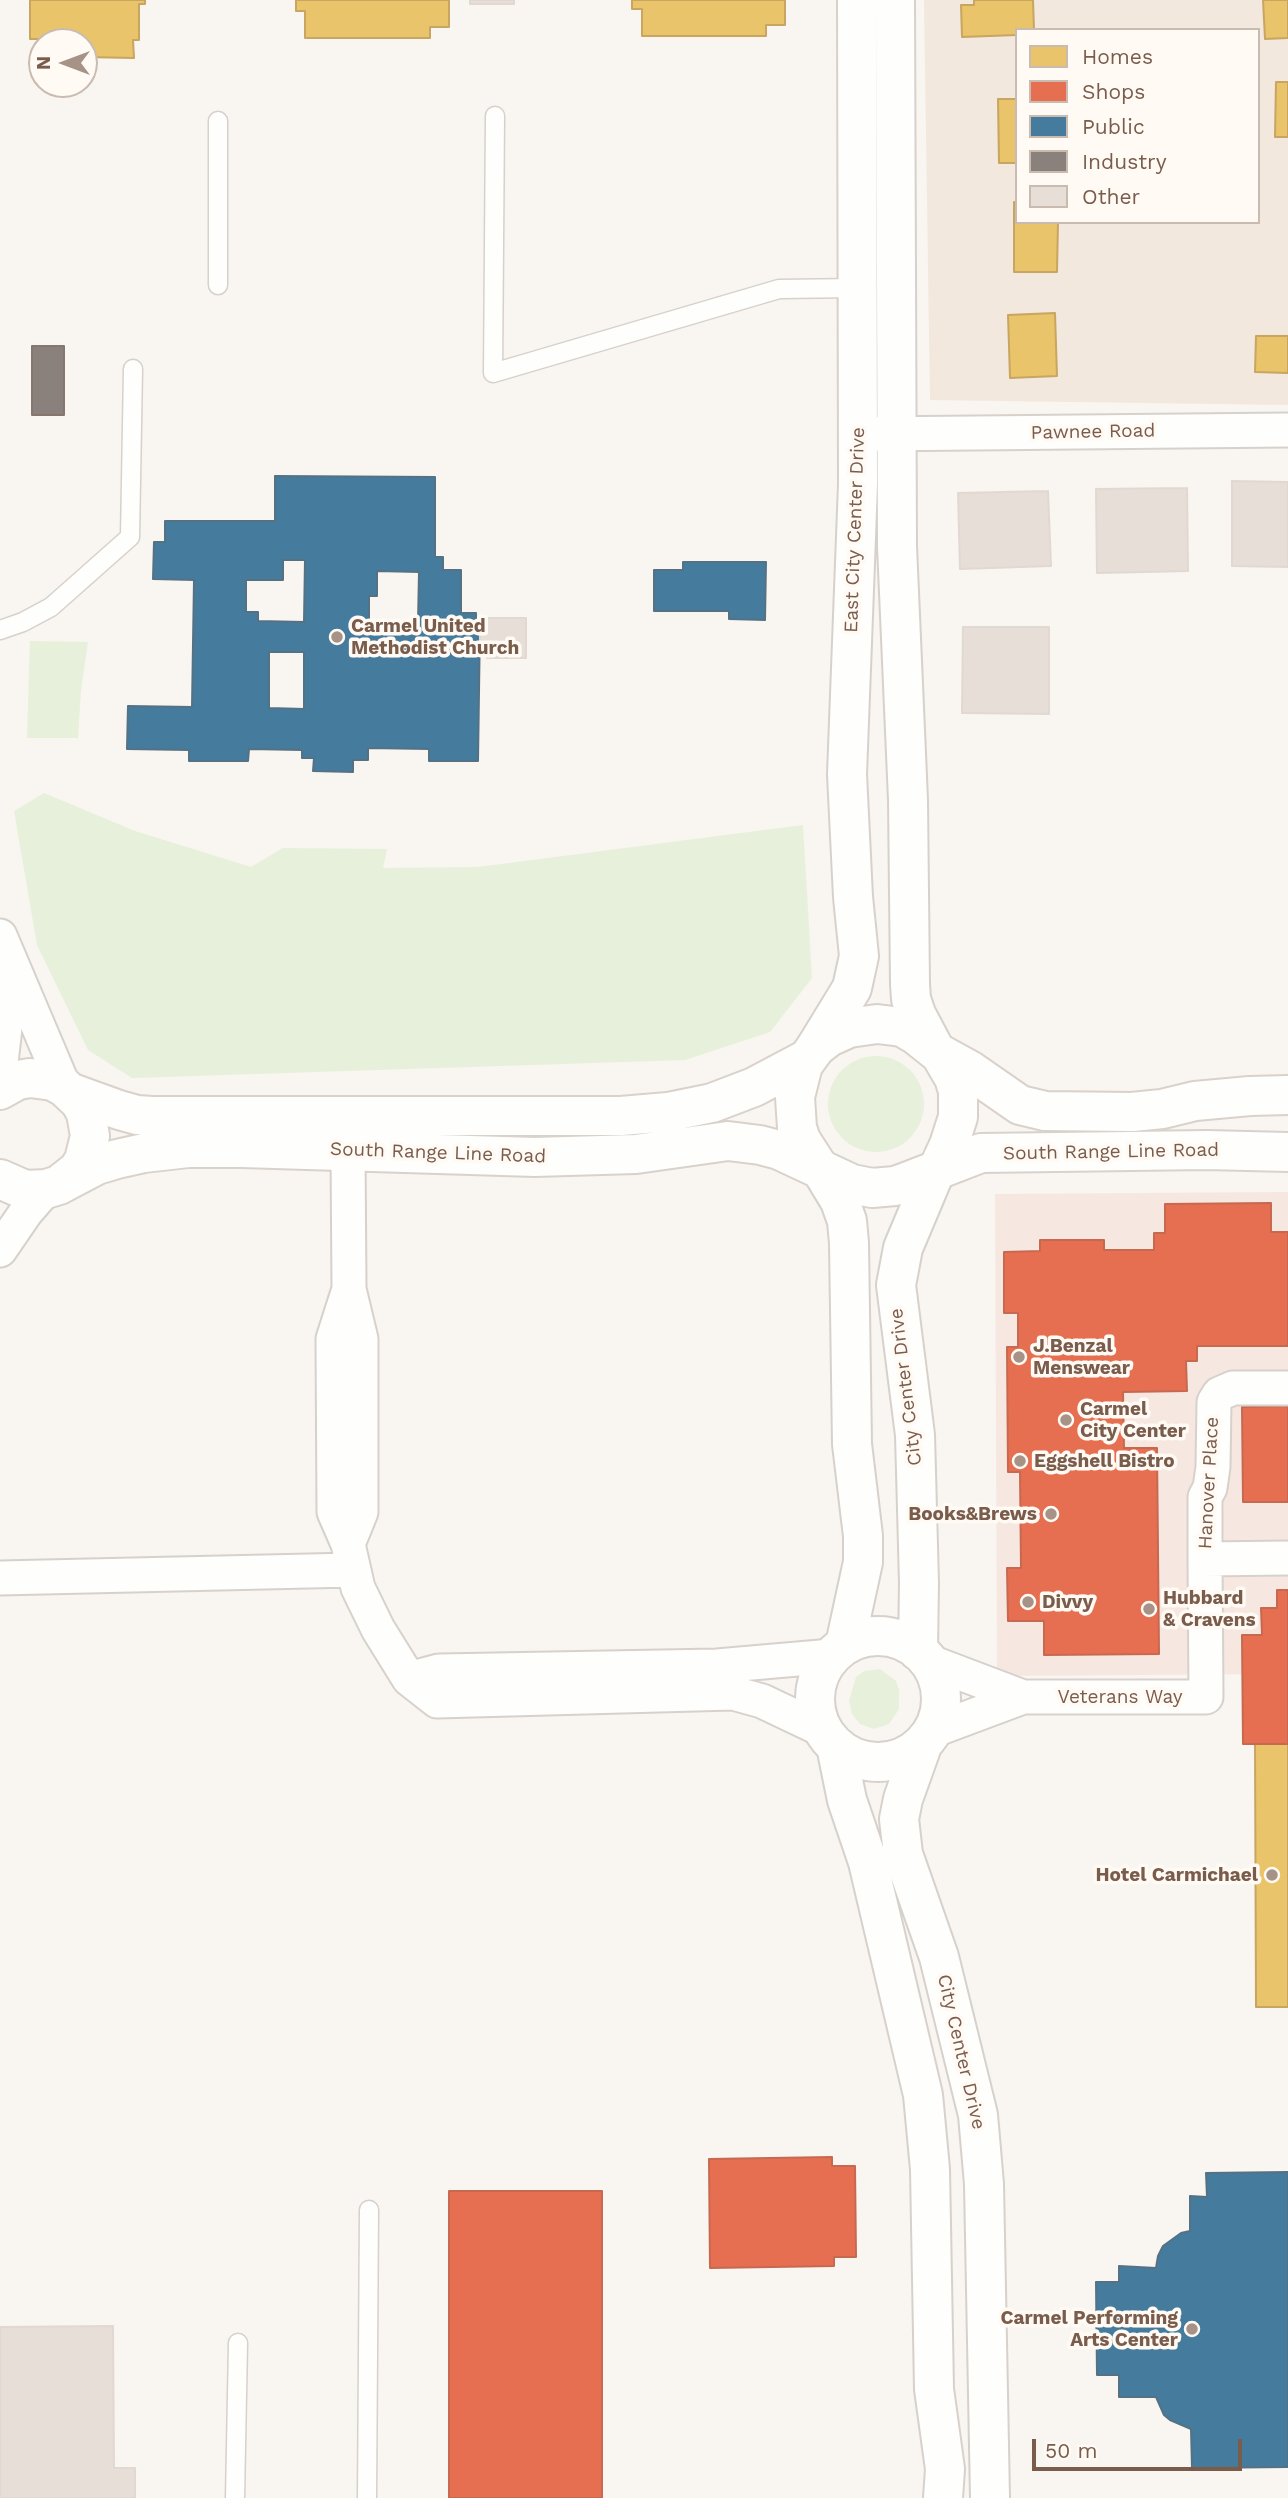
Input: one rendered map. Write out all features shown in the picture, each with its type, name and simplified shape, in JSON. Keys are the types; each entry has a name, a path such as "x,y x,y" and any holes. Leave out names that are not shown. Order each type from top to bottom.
{"street":[{"name":"East City Center Drive","path":"857,0 898,434 897,546 908,800 911,999 916,1014 938,1052"},
{"name":"East City Center Drive","path":"810,1054 852,989 859,956 853,897 847,774 858,434 884,287 895,0"},
{"name":"Pawnee Road","path":"858,434 1288,430"},
{"path":"0,938 6,1019 0,1071"},
{"path":"0,938 68,1090 86,1113 89,1124 88,1148 78,1170 52,1187 26,1212 0,1250"},
{"path":"820,1168 852,1184 872,1188 895,1186 936,1171 954,1130 959,1105 954,1078 938,1052 902,1027 862,1025 840,1032 810,1054 796,1084 794,1112 801,1140 840,1201 847,1221 852,1433 863,1536 863,1562 838,1650 822,1670 816,1690 816,1711 830,1738 847,1800 869,1862 923,2095 930,2169 934,2389 945,2469 943,2498"},
{"name":"South Range Line Road","path":"938,1052 1020,1105 1045,1111 1132,1112 1162,1109 1195,1101 1288,1095"},
{"name":"South Range Line Road","path":"0,1090 18,1080 53,1081 68,1090 119,1110 152,1116 621,1116 668,1112 712,1102 754,1087 810,1054"},
{"name":"South Range Line Road","path":"52,1187 97,1165 144,1153 242,1147 536,1157 660,1151 728,1141 769,1147 820,1168"},
{"path":"348,1150 349,1289 361,1339 361,1512 350,1557 358,1588 378,1629 409,1679 437,1700 733,1693 762,1701 830,1738 854,1757 872,1762 890,1761 908,1754 927,1737 1023,1697"},
{"name":"South Range Line Road","path":"936,1171 981,1153 1208,1150 1288,1152"},
{"name":"City Center Drive","path":"923,1656 915,1435 896,1285 903,1248 936,1171"},
{"path":"0,1179 25,1190 52,1187"},
{"name":"Hanover Place","path":"1205,1559 1205,1497 1210,1488 1213,1467 1214,1402 1219,1394 1233,1388 1288,1388"},
{"path":"0,1578 350,1557"},
{"path":"1205,1559 1288,1558"},
{"name":"Veterans Way","path":"1023,1697 1206,1697 1205,1559"},
{"path":"409,1679 439,1671 717,1666 838,1650 861,1638 876,1636 891,1637 906,1643 923,1656 1023,1697"},
{"path":"923,1656 935,1673 940,1702 938,1717 927,1737"},
{"name":"City Center Drive","path":"927,1737 903,1799 899,1819 903,1854 939,1957 980,2125 984,2185 990,2498"}],"lane":[{"path":"495,116 493,373 779,289 884,287"},
{"path":"218,121 218,285"},
{"path":"0,630 23,622 51,607 130,537 133,369"},
{"path":"367,2498 369,2210"},
{"path":"235,2498 238,2343"}],"shaded area":[{"path":"924,0 1288,0 1288,405 930,400"},
{"path":"1288,1192 1288,1674 997,1676 995,1194"}],"green space":[{"path":"30,641 88,642 78,738 27,738"},
{"path":"44,793 135,831 251,867 283,848 387,849 383,868 478,867 803,825 812,978 770,1032 685,1060 132,1078 88,1050 37,945 14,811"},
{"path":"876,1056 894,1060 910,1070 920,1086 924,1104 920,1122 910,1138 894,1148 876,1152 858,1148 842,1138 832,1122 828,1104 832,1086 842,1070 858,1060"},
{"path":"880,1669 896,1681 899,1709 889,1724 874,1729 860,1724 852,1714 849,1701 856,1677 864,1671"}],"building: Homes":[{"path":"30,0 145,0 145,4 139,4 139,40 133,40 134,58 98,57 98,28 30,28"},
{"path":"296,0 449,0 449,27 430,27 430,38 305,38 305,11 296,11"},
{"path":"632,0 785,0 785,25 766,25 766,36 642,36 642,9 632,9"},
{"path":"974,0 1033,0 1034,28 1015,28 1015,35 962,37 961,5 974,5"},
{"path":"1263,0 1288,0 1288,38 1265,39"},
{"path":"1276,82 1288,82 1288,137 1275,137"},
{"path":"998,99 1015,99 1015,163 999,163"},
{"path":"1015,202 1015,224 1058,224 1057,272 1014,272"},
{"path":"1055,313 1057,376 1010,378 1008,315"},
{"path":"1256,336 1288,336 1288,373 1255,372"},
{"name":"Hotel Carmichael","path":"1255,1743 1288,1743 1288,2007 1256,2007"}],"building: Shops":[{"name":"Carmel City Center","path":"1271,1203 1271,1232 1288,1232 1288,1346 1197,1346 1197,1361 1186,1361 1187,1391 1123,1392 1124,1448 1157,1448 1159,1654 1044,1655 1044,1621 1008,1621 1007,1568 1021,1568 1020,1472 1008,1472 1007,1347 1018,1347 1018,1313 1004,1313 1004,1252 1040,1251 1040,1240 1104,1240 1104,1250 1154,1250 1154,1233 1165,1233 1165,1204"},
{"name":"Carmel City Center","path":"1288,1406 1288,1502 1243,1502 1242,1407"},
{"path":"1277,1590 1288,1590 1288,1744 1243,1744 1242,1635 1262,1635 1261,1608 1277,1608"},
{"path":"832,2157 832,2166 855,2166 856,2257 834,2257 834,2266 710,2268 709,2159"},
{"path":"449,2191 602,2191 602,2498 449,2498"}],"building: Public":[{"name":"Carmel United Methodist Church","path":"275,476 435,477 435,557 443,557 443,570 461,570 461,613 476,613 476,622 480,622 478,761 429,761 429,749 368,748 368,760 353,760 353,772 313,771 314,758 302,758 302,750 249,749 248,761 189,761 189,750 127,749 128,706 192,707 194,580 153,579 154,542 165,542 165,521 275,521","holes":["283,560 305,560 304,622 258,621 258,612 246,612 246,580 283,580","377,571 419,572 418,623 369,622 369,596 377,596","269,652 304,652 304,709 269,708"]},
{"path":"683,562 766,562 765,620 729,619 729,611 654,611 654,570 683,570"},
{"name":"Carmel Performing Arts Center","path":"1288,2172 1288,2467 1192,2468 1191,2429 1164,2415 1156,2397 1119,2397 1119,2375 1097,2375 1096,2282 1119,2282 1119,2266 1156,2268 1163,2246 1181,2233 1190,2231 1190,2196 1207,2197 1206,2173"}],"building: Industry":[{"path":"32,346 64,346 64,415 32,415"}],"building: Other":[{"path":"470,0 514,0 514,4 470,4"},
{"path":"1232,481 1288,482 1288,567 1232,566"},
{"path":"1187,488 1188,571 1097,573 1096,489"},
{"path":"1048,491 1051,566 960,569 958,493"},
{"path":"487,618 526,618 526,658 487,658 487,654 480,654 480,622 487,622"},
{"path":"963,627 1049,627 1049,714 962,713"},
{"path":"113,2326 114,2468 135,2468 135,2498 0,2498 0,2327"}],"place":[{"name":"Carmel United Methodist Church","path":"337,637"},
{"name":"J.Benzal Menswear","path":"1019,1357"},
{"name":"Carmel City Center","path":"1066,1420"},
{"name":"Eggshell Bistro","path":"1020,1461"},
{"name":"Books&Brews","path":"1051,1514"},
{"name":"Divvy","path":"1028,1602"},
{"name":"Hubbard & Cravens","path":"1149,1609"},
{"name":"Hotel Carmichael","path":"1272,1875"},
{"name":"Carmel Performing Arts Center","path":"1192,2329"}]}
